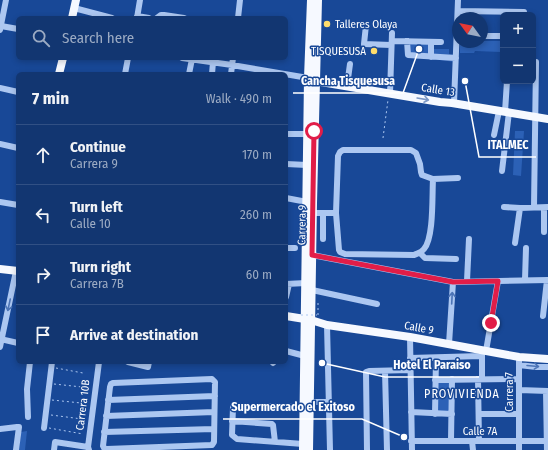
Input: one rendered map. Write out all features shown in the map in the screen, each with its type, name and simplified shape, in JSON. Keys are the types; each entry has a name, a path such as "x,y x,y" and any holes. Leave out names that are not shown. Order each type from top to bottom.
{"main road":[{"name":"Carrera 9","path":"307,404 305,356 312,290 313,213 311,0"},
{"name":"Carrera 9","path":"305,448 309,317 306,283 307,165 318,0"},
{"path":"72,16 75,4"},
{"path":"60,72 62,60"},
{"name":"Calle 13","path":"312,79 440,102 548,119"},
{"path":"0,269 16,268"},
{"name":"Calle 9","path":"288,316 309,317 327,324 449,344 519,361 548,359"}],"street":[{"path":"6,0 1,28 16,29"},
{"path":"137,16 140,0"},
{"path":"238,16 240,0"},
{"path":"458,0 458,10 524,12"},
{"path":"75,4 107,16"},
{"path":"160,16 171,16"},
{"path":"366,25 364,44 407,41 441,42"},
{"path":"390,93 392,33"},
{"path":"488,36 500,36"},
{"path":"407,41 408,55 456,58"},
{"path":"431,57 432,42"},
{"path":"454,104 457,48"},
{"path":"125,72 128,60"},
{"path":"189,72 192,60"},
{"name":"Calle 13","path":"199,60 272,72"},
{"path":"231,72 233,60"},
{"path":"212,72 213,62"},
{"path":"347,86 350,64"},
{"name":"Calle 13","path":"288,75 312,79"},
{"path":"502,171 506,84"},
{"path":"534,207 536,84"},
{"path":"0,88 16,92"},
{"path":"494,135 504,112"},
{"path":"288,134 308,134"},
{"path":"0,144 16,148"},
{"path":"433,179 429,240 425,249 420,253 414,255 345,254 338,250 336,213 338,156 343,150 411,150 416,153 422,175 433,179 458,178"},
{"path":"288,164 307,165"},
{"path":"288,198 307,202"},
{"path":"0,202 16,204"},
{"path":"504,206 520,208 546,208 544,232"},
{"path":"515,243 520,208"},
{"path":"313,213 336,213"},
{"path":"322,240 323,213"},
{"path":"467,281 469,239"},
{"path":"288,248 295,248"},
{"path":"525,280 526,248"},
{"path":"420,253 425,258 456,259"},
{"path":"312,255 453,282 547,280 543,316"},
{"path":"0,346 16,272"},
{"path":"479,441 480,379 483,353 498,281"},
{"path":"449,344 453,282"},
{"path":"288,284 306,283"},
{"path":"312,290 377,304"},
{"path":"327,324 330,450"},
{"path":"410,337 412,450"},
{"path":"1,339 16,343"},
{"path":"288,352 305,356"},
{"path":"410,358 436,358 483,353"},
{"path":"435,414 436,358"},
{"path":"519,361 536,367 548,367"},
{"name":"Carrera 7","path":"519,361 519,450"},
{"path":"28,417 27,389 30,364"},
{"name":"Carrera 10B","path":"89,448 99,364"},
{"path":"136,364 148,367 149,364"},
{"path":"44,428 52,365"},
{"path":"367,450 366,372 410,370"},
{"path":"385,371 387,450"},
{"path":"212,379 215,382 214,442 212,445 161,448 104,448 104,432 108,400 111,384 114,383 212,379"},
{"path":"451,440 452,379"},
{"path":"435,380 519,379"},
{"path":"519,390 547,391 547,450"},
{"path":"108,400 215,396"},
{"path":"262,406 329,402"},
{"path":"233,407 232,435 237,439 275,442 305,448"},
{"path":"106,416 214,412"},
{"path":"411,412 452,414"},
{"path":"479,414 519,414"},
{"path":"232,421 272,424 275,442"},
{"path":"0,429 17,426 19,427 16,450"},
{"path":"104,432 214,429"},
{"name":"Calle 7A","path":"411,441 547,441"},
{"path":"472,441 473,450"},
{"path":"54,450 55,442 89,448"}],"path":[{"path":"383,138 390,93"},
{"path":"52,365 83,373"},
{"path":"50,383 82,387"},
{"path":"48,399 81,403"},
{"path":"46,415 82,419"},
{"path":"44,428 84,434"}],"shaded area":[{"path":"488,41 500,41 500,52 475,51 474,53 460,53 460,48 488,48"},
{"path":"409,43 430,44 430,55 409,55"},
{"path":"433,49 449,49 449,54 456,55 455,62 432,59"},
{"path":"515,131 524,131 521,176 513,175"},
{"path":"450,379 452,414 435,414 435,394 448,392 435,391 435,380"},
{"path":"27,431 25,450 19,450 21,432"}],"place":[{"name":"Talleres Olaya","path":"327,24"},
{"name":"Cancha Tisquesusa","path":"419,49"},
{"name":"TISQUESUSA","path":"374,51"},
{"name":"ITALMEC","path":"465,81"},
{"name":"Hotel El Paraiso","path":"322,363"},
{"name":"Supermercado el Exitoso","path":"404,437"}],"district":[{"name":"PROVIVIENDA","path":"462,394"}],"route":[{"path":"314,131 312,255 453,282 498,281 491,323"}]}
